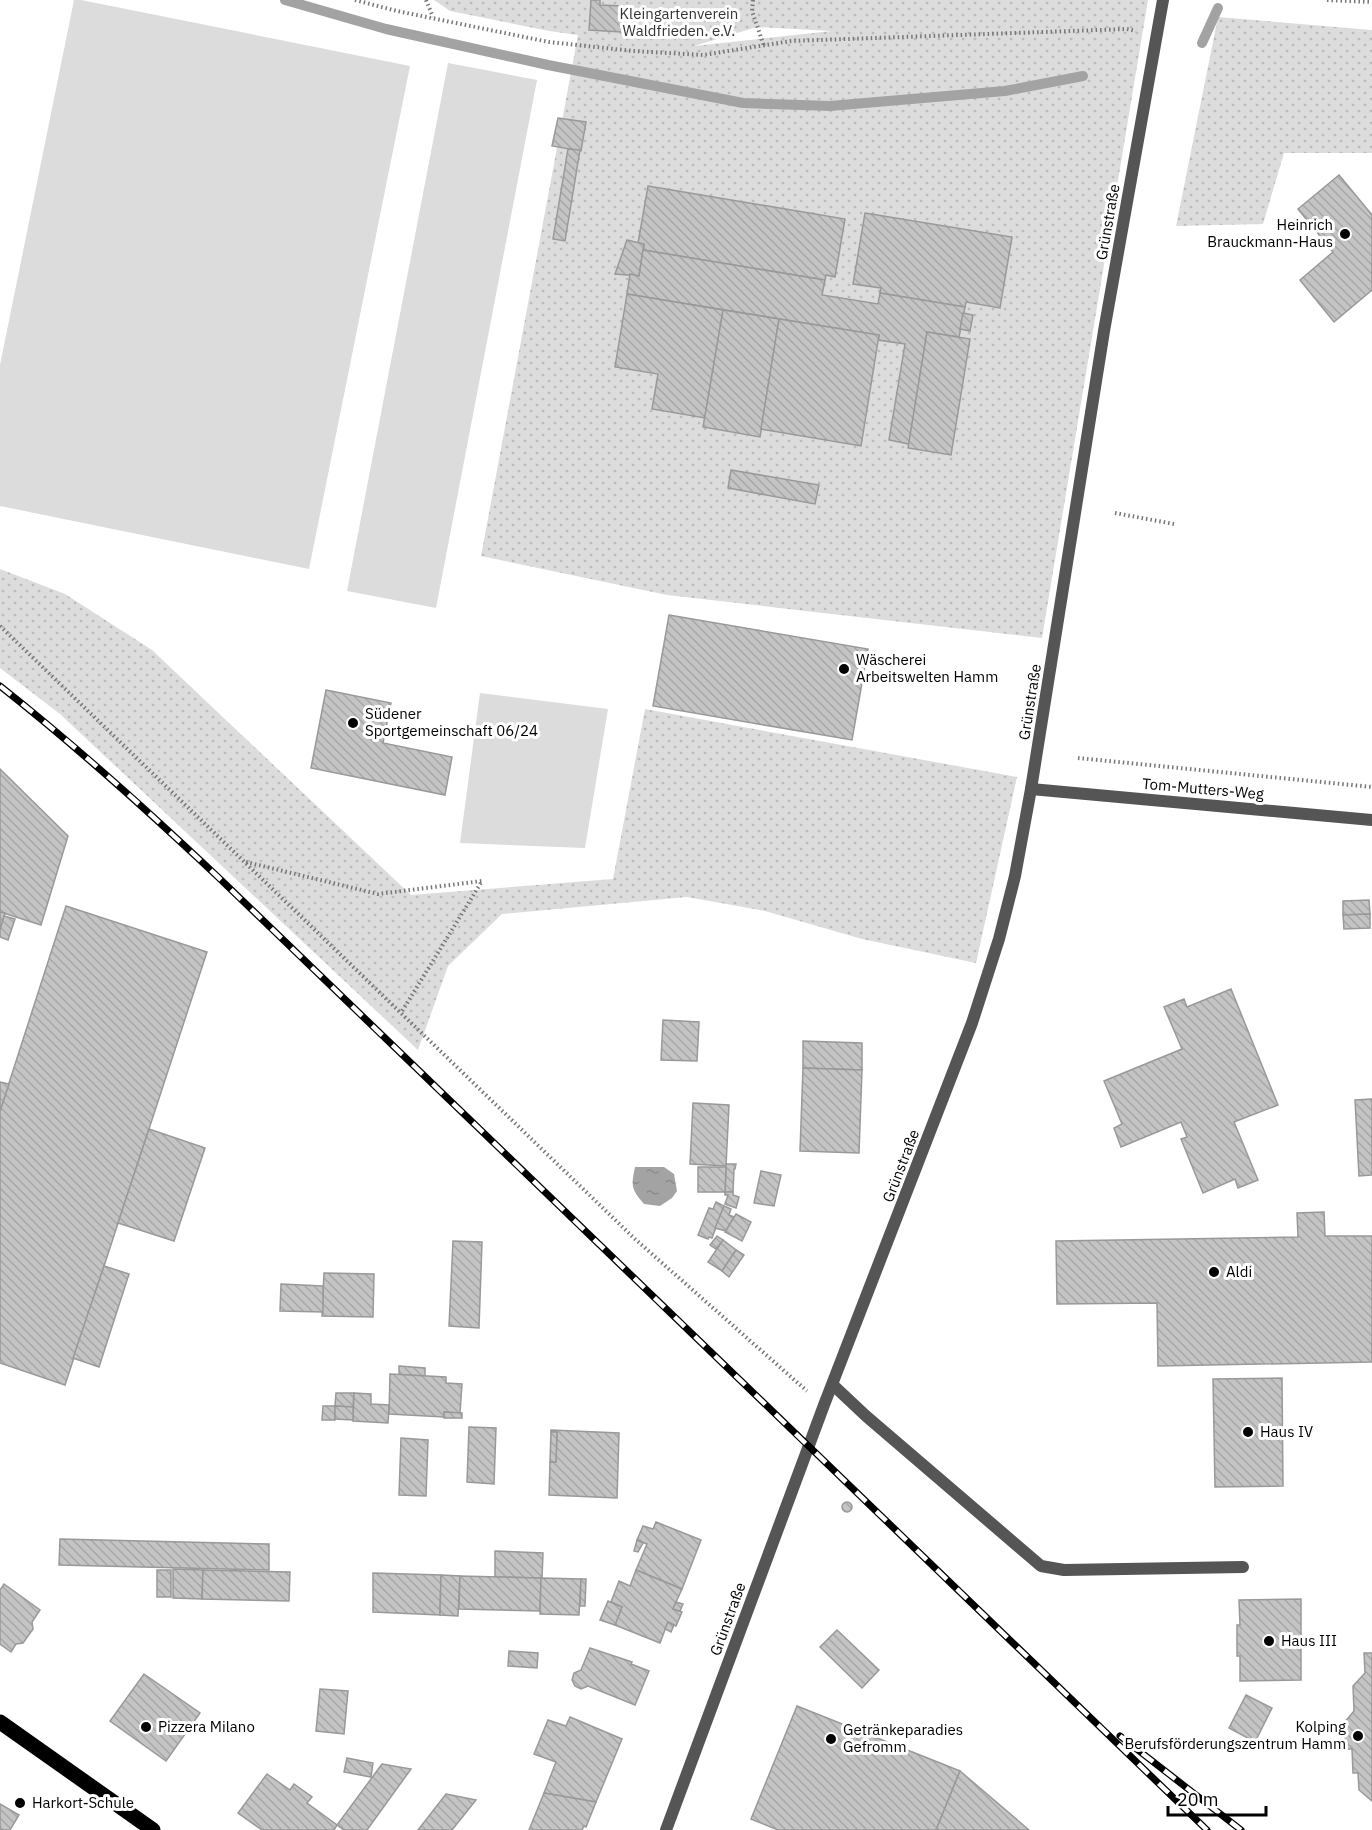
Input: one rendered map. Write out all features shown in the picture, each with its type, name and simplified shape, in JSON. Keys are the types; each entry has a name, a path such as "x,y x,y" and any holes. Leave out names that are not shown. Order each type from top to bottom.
{"main road":[{"path":"0,1722 153,1830"}],"street":[{"name":"Grünstraße","path":"666,1830 824,1405 981,999 999,939 1031,789 1106,320 1163,0"},
{"name":"Tom-Mutters-Weg","path":"1031,789 1372,820"},
{"path":"833,1385 1041,1566 1064,1570 1243,1567"}],"path":[{"path":"355,0 397,11 549,42 633,51 703,55 791,41 1126,29 1157,35"},
{"path":"426,0 433,17"},
{"path":"753,0 752,11 764,46"},
{"path":"1327,0 1372,2"},
{"path":"1115,513 1174,524"},
{"path":"0,626 635,1239 824,1405"},
{"path":"1078,758 1372,787"},
{"path":"243,862 378,894 482,881 401,1013"}],"green space":[{"path":"74,0 410,66 309,569 0,506 0,365"},
{"name":"Kleingartenverein Waldfrieden. e.V.","path":"434,0 1148,0 1042,638 667,595 481,556 578,35 450,11","holes":["757,27 832,31 694,46"]},
{"path":"1218,17 1372,30 1372,153 1284,153 1263,224 1176,226"},
{"path":"448,63 537,80 436,608 347,591"},
{"path":"0,569 65,594 152,650 411,895 613,879 645,709 1017,777 976,963 862,939 765,911 687,897 502,914 448,966 418,1050 60,714 0,668"},
{"path":"480,693 608,709 585,848 460,843"}],"water":[{"path":"635,1167 664,1167 674,1174 677,1191 672,1198 660,1206 644,1204 633,1187"}],"building":[{"path":"591,0 600,0 600,5 623,6 621,32 589,30"},
{"path":"558,118 586,122 581,151 552,146"},
{"path":"568,149 580,150 565,241 553,239"},
{"name":"Heinrich Brauckmann-Haus","path":"1339,175 1372,215 1372,290 1334,322 1300,280 1333,252 1298,209"},
{"path":"648,186 845,219 835,277 826,275 825,280 643,250 644,244 638,243"},
{"path":"865,213 1012,237 1000,308 966,302 965,307 880,293 881,288 853,284"},
{"path":"627,240 644,244 639,276 615,274"},
{"path":"643,250 825,280 822,295 878,304 880,293 965,307 959,337 927,332 909,444 889,440 905,344 878,340 879,335 627,294 630,274 639,276"},
{"path":"627,294 723,310 705,418 652,409 658,374 615,367"},
{"path":"723,310 779,319 760,437 703,427"},
{"path":"963,313 973,315 970,331 960,329"},
{"path":"779,319 879,335 861,446 761,429"},
{"path":"927,332 970,339 951,455 908,448"},
{"path":"731,470 819,485 815,504 728,488"},
{"path":"669,615 868,649 852,740 653,706"},
{"name":"Südener Sportgemeinschaft 06/24","path":"326,690 391,703 383,743 452,757 445,795 311,768"},
{"path":"0,769 68,836 41,925 0,912"},
{"path":"1369,900 1370,914 1343,915 1343,901"},
{"path":"66,906 207,952 65,1385 0,1363 0,1111"},
{"path":"0,912 5,913 0,930"},
{"path":"1370,914 1370,928 1344,929 1343,915"},
{"path":"4,916 15,919 8,940 0,937"},
{"path":"1231,989 1278,1105 1234,1122 1258,1180 1238,1188 1235,1179 1203,1193 1181,1139 1187,1137 1181,1122 1121,1147 1114,1128 1122,1124 1104,1081 1182,1049 1164,1007 1184,999 1187,1007"},
{"path":"663,1020 699,1022 697,1061 661,1060"},
{"path":"803,1041 862,1043 862,1070 803,1068"},
{"path":"803,1068 862,1070 859,1153 800,1151"},
{"path":"0,1082 9,1084 0,1111"},
{"path":"1372,1099 1372,1175 1359,1176 1355,1100"},
{"path":"693,1103 729,1105 726,1166 690,1164"},
{"path":"149,1129 205,1148 174,1241 118,1223"},
{"path":"726,1164 736,1164 733,1192 725,1192"},
{"path":"698,1167 726,1167 725,1192 698,1192"},
{"path":"761,1171 781,1175 774,1206 754,1203"},
{"path":"725,1192 733,1192 733,1195 739,1197 736,1208 725,1204 728,1195 725,1195"},
{"path":"716,1202 724,1206 712,1238 708,1239 698,1235 709,1208 713,1209"},
{"path":"724,1206 731,1209 729,1215 734,1217 726,1231 715,1228"},
{"name":"Aldi","path":"1324,1212 1325,1236 1372,1236 1372,1362 1158,1366 1157,1303 1057,1304 1056,1241 1298,1237 1297,1213"},
{"path":"736,1214 751,1222 742,1241 725,1232"},
{"path":"717,1236 723,1240 716,1249 710,1245"},
{"path":"723,1240 736,1250 722,1271 708,1262"},
{"path":"453,1241 482,1242 479,1328 449,1326"},
{"path":"736,1250 744,1255 729,1277 722,1271"},
{"path":"104,1266 129,1274 99,1367 73,1358"},
{"path":"324,1273 374,1274 373,1317 322,1316"},
{"path":"281,1284 323,1286 323,1312 280,1311"},
{"path":"399,1366 425,1368 425,1376 399,1375"},
{"path":"390,1374 446,1377 446,1383 462,1384 460,1413 444,1412 444,1417 389,1414"},
{"name":"Haus IV","path":"1282,1378 1283,1486 1215,1487 1213,1379"},
{"path":"336,1393 354,1393 353,1407 335,1406"},
{"path":"354,1393 371,1394 371,1404 389,1405 388,1423 353,1421"},
{"path":"323,1406 335,1406 335,1420 322,1420"},
{"path":"335,1406 353,1407 353,1420 335,1419"},
{"path":"444,1412 462,1413 462,1418 444,1418"},
{"path":"469,1427 496,1428 494,1484 467,1482"},
{"path":"551,1430 619,1433 617,1498 549,1495 550,1462 556,1462 557,1432 551,1432"},
{"path":"551,1432 557,1432 556,1462 550,1462"},
{"path":"401,1438 428,1440 426,1496 399,1495"},
{"path":"847,1502 852,1507 847,1512 842,1507"},
{"path":"656,1522 701,1540 682,1589 636,1570 647,1544 637,1540 643,1526 653,1529"},
{"path":"60,1539 269,1544 269,1570 59,1565"},
{"path":"637,1540 643,1543 638,1552 634,1551"},
{"path":"495,1551 543,1553 542,1578 495,1577"},
{"path":"173,1569 203,1570 202,1599 173,1598"},
{"path":"157,1570 171,1570 171,1597 157,1597"},
{"path":"203,1570 290,1572 289,1601 202,1599"},
{"path":"636,1570 682,1589 673,1609 682,1612 676,1626 668,1622 660,1643 615,1625 622,1607 611,1602 619,1581 630,1586"},
{"path":"373,1573 441,1575 440,1615 373,1612"},
{"path":"441,1575 460,1576 458,1616 440,1615"},
{"path":"460,1576 541,1578 540,1611 459,1609"},
{"path":"541,1578 581,1579 579,1615 540,1614"},
{"path":"581,1579 586,1579 585,1606 580,1606"},
{"path":"4,1584 40,1610 32,1622 33,1629 23,1643 16,1644 11,1652 0,1644 0,1590"},
{"name":"Haus III","path":"1301,1599 1301,1680 1240,1681 1240,1656 1237,1656 1237,1625 1240,1625 1239,1600"},
{"path":"608,1601 622,1607 615,1625 600,1620"},
{"path":"676,1602 683,1604 680,1611 673,1609"},
{"path":"668,1622 674,1625 671,1632 665,1629"},
{"path":"837,1630 879,1670 862,1688 820,1647"},
{"path":"590,1648 632,1662 631,1664 649,1671 635,1705 588,1686 581,1689 575,1686 572,1680 574,1673 581,1670"},
{"path":"509,1651 538,1653 537,1668 508,1666"},
{"name":"Kolping Berufsförderungszentrum Hamm","path":"1364,1653 1372,1653 1372,1801 1359,1790 1358,1773 1353,1773 1352,1749 1345,1749 1344,1723 1354,1711 1353,1686 1365,1673"},
{"path":"144,1674 200,1713 166,1761 110,1721"},
{"path":"320,1689 348,1691 344,1734 316,1731"},
{"path":"1246,1695 1272,1708 1255,1742 1229,1728"},
{"name":"Getränkeparadies Gefromm","path":"797,1706 960,1771 936,1830 778,1830 751,1819"},
{"path":"570,1717 622,1739 596,1802 544,1793 556,1762 534,1754 548,1720 566,1726"},
{"path":"347,1758 373,1763 371,1777 344,1772"},
{"path":"382,1764 411,1769 367,1830 344,1830 337,1825"},
{"path":"960,1771 1029,1830 936,1830"},
{"path":"267,1774 290,1790 294,1784 312,1797 307,1803 337,1825 334,1830 262,1830 238,1813"},
{"path":"544,1793 596,1802 586,1827 584,1826 582,1830 529,1830"},
{"path":"446,1794 476,1800 452,1830 418,1830"},
{"path":"0,1804 19,1815 10,1830 0,1830"}],"waterway":[{"path":"285,0 386,29 548,65 743,103 830,106 1005,91 1083,76"},
{"path":"1202,43 1218,8"}],"railway":[{"path":"0,686 111,779 218,877 1207,1830"},
{"path":"1120,1736 1241,1830"}],"place":[{"name":"Heinrich Brauckmann-Haus","path":"1345,234"},
{"name":"Wäscherei Arbeitswelten Hamm","path":"844,669"},
{"name":"Südener Sportgemeinschaft 06/24","path":"353,723"},
{"name":"Aldi","path":"1214,1272"},
{"name":"Haus IV","path":"1248,1432"},
{"name":"Haus III","path":"1269,1641"},
{"name":"Pizzera Milano","path":"146,1727"},
{"name":"Kolping Berufsförderungszentrum Hamm","path":"1358,1736"},
{"name":"Getränkeparadies Gefromm","path":"831,1739"},
{"name":"Harkort-Schule","path":"20,1803"}]}
